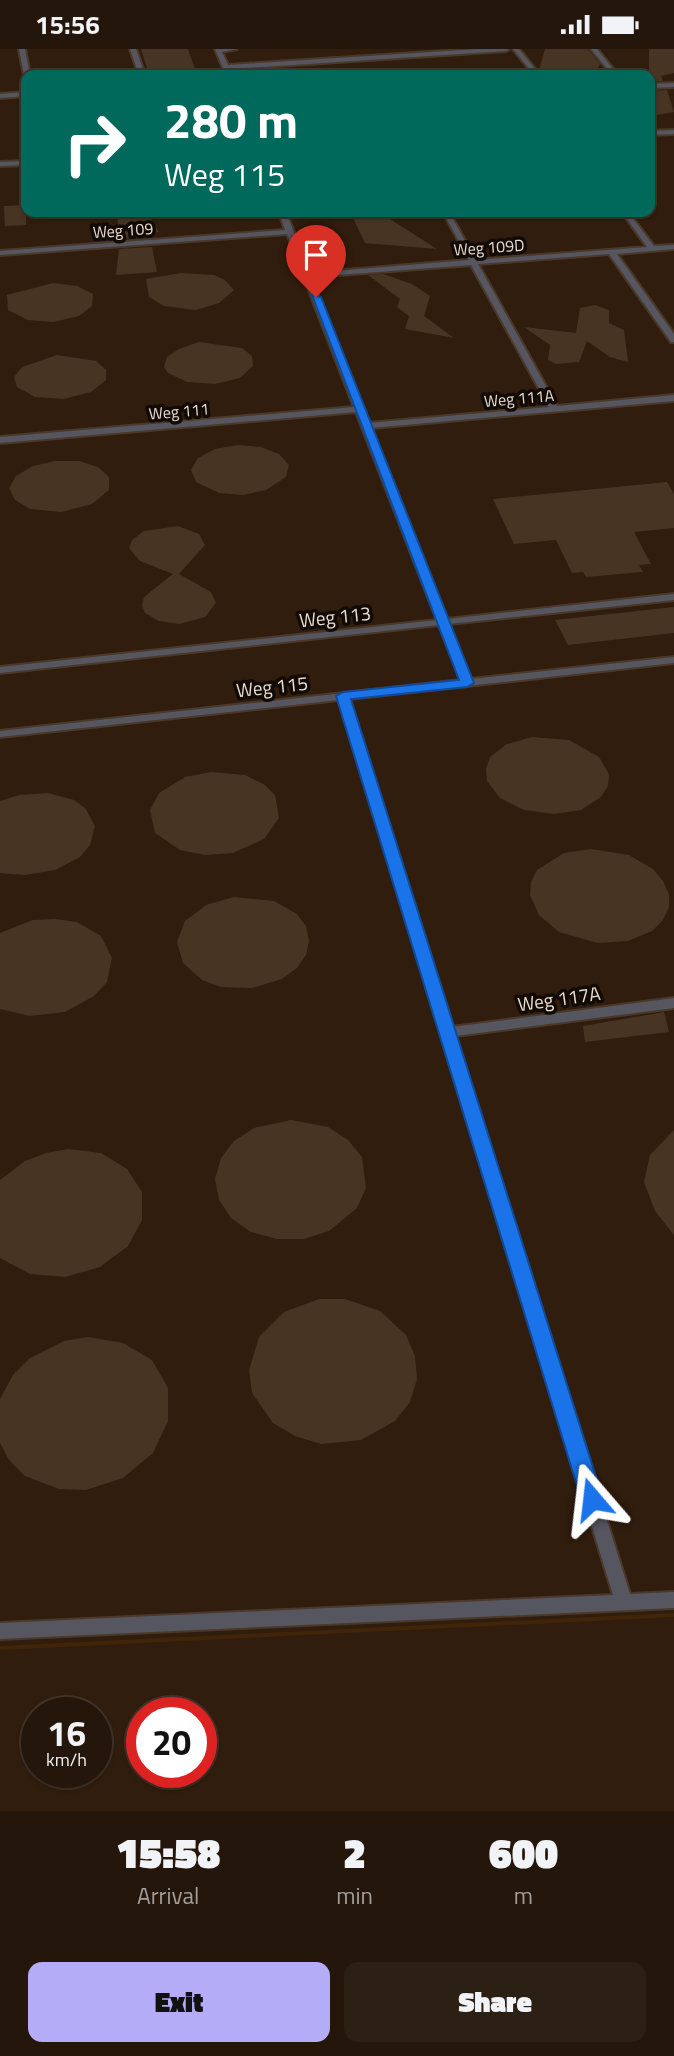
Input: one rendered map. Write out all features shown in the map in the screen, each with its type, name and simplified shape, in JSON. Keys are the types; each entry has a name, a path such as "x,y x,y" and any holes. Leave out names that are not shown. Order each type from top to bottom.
{"lane":[{"path":"22,49 25,70"},
{"path":"134,49 140,70"},
{"path":"226,70 219,50 234,49"},
{"path":"225,67 506,49"},
{"path":"516,49 533,70"},
{"path":"594,49 611,70"},
{"path":"655,86 674,85"},
{"path":"0,96 21,94"},
{"path":"655,133 674,132"},
{"path":"0,164 21,163"},
{"path":"284,217 467,683"},
{"path":"449,217 554,409"},
{"path":"629,217 652,248"},
{"name":"Weg 109","path":"0,253 290,232"},
{"name":"Weg 109D","path":"307,275 674,247"},
{"path":"611,251 674,340"},
{"name":"Weg 111A","path":"366,425 674,398"},
{"name":"Weg 111","path":"0,440 360,409"},
{"name":"Weg 113","path":"0,670 674,597"},
{"name":"Weg 115","path":"0,734 674,660"},
{"path":"343,696 624,1602"},
{"name":"Weg 117A","path":"449,1032 674,1003"},
{"path":"0,1631 674,1600"}],"shaded area":[{"path":"674,1613 674,1617 0,1650 0,1646"}],"building":[{"path":"141,49 188,49 195,70 148,70"},
{"path":"545,49 588,49 600,64 597,70 539,70"},
{"path":"649,49 674,49 674,73 661,76 663,81 655,81 655,70 649,70"},
{"path":"667,90 674,112 655,115 655,91"},
{"path":"21,205 21,217 26,217 26,225 5,226 4,206"},
{"path":"117,217 150,217 159,232 149,234 150,237 121,239"},
{"path":"352,217 387,217 437,249 365,243"},
{"path":"152,247 157,272 116,275 119,249"},
{"path":"181,273 214,275 225,280 234,290 219,303 196,310 164,306 149,297 146,279"},
{"path":"383,274 412,284 430,296 424,316 454,338 405,329 409,316 397,307 400,299 368,275"},
{"path":"53,283 77,286 93,294 92,306 79,316 54,322 28,320 8,310 7,295"},
{"path":"595,305 609,310 609,323 624,330 628,362 610,357 587,341 579,362 556,364 548,360 550,345 524,327 576,333 580,308"},
{"path":"199,342 242,348 252,356 253,366 240,378 215,384 187,382 168,373 164,367 167,357 179,349"},
{"path":"57,355 96,361 106,370 106,380 91,392 64,399 35,397 17,387 14,377 22,367"},
{"path":"238,445 261,447 279,454 289,465 286,477 266,490 243,495 219,493 196,482 191,470 198,458 215,449"},
{"path":"55,461 79,461 98,467 109,477 109,490 92,504 61,512 30,509 15,500 9,488 16,476 33,466"},
{"path":"667,482 674,494 674,528 634,532 651,564 639,565 643,572 586,577 583,572 572,573 556,540 514,544 493,499"},
{"path":"178,526 199,534 205,545 179,574 211,592 216,603 205,617 179,624 159,621 145,613 142,605 144,597 173,574 140,561 129,548 132,540 144,531"},
{"path":"674,607 674,633 568,645 555,620"},
{"path":"532,737 569,740 599,757 609,774 608,786 601,797 581,810 554,814 524,810 500,798 487,781 486,769 490,757 507,744"},
{"path":"211,772 245,775 265,785 275,795 279,818 264,839 233,853 205,855 180,850 155,833 150,810 159,793 185,777"},
{"path":"48,793 74,800 86,809 95,826 90,845 80,857 55,870 25,875 0,873 0,801 19,795"},
{"path":"591,849 629,855 653,869 663,881 669,894 669,907 663,920 652,931 628,941 598,943 559,932 539,915 530,895 531,882 537,870 564,853"},
{"path":"234,897 274,901 297,914 306,926 309,941 306,955 297,968 282,979 252,988 221,987 202,980 183,963 177,942 185,921 206,905"},
{"path":"33,920 77,922 101,936 112,958 107,982 94,996 65,1012 30,1016 0,1009 0,933"},
{"path":"664,1012 669,1032 585,1042 583,1026"},
{"path":"291,1120 328,1127 348,1140 362,1157 366,1188 357,1208 329,1231 304,1239 277,1239 251,1232 231,1218 219,1200 215,1179 221,1158 234,1141 254,1128"},
{"path":"674,1130 674,1235 655,1211 644,1182 650,1155"},
{"path":"68,1149 101,1153 127,1169 142,1192 142,1220 128,1246 100,1267 65,1277 30,1274 0,1258 0,1180 25,1161"},
{"path":"319,1299 345,1299 380,1311 406,1335 415,1356 417,1379 410,1402 395,1421 361,1440 321,1444 295,1436 273,1423 252,1393 249,1370 259,1337 284,1312"},
{"path":"88,1337 123,1343 152,1360 168,1388 168,1421 153,1453 123,1478 86,1490 59,1489 25,1476 9,1460 0,1443 0,1399 13,1375 30,1358 64,1341"}],"route":[{"path":"316,297 467,683 343,696 592,1499"}]}
